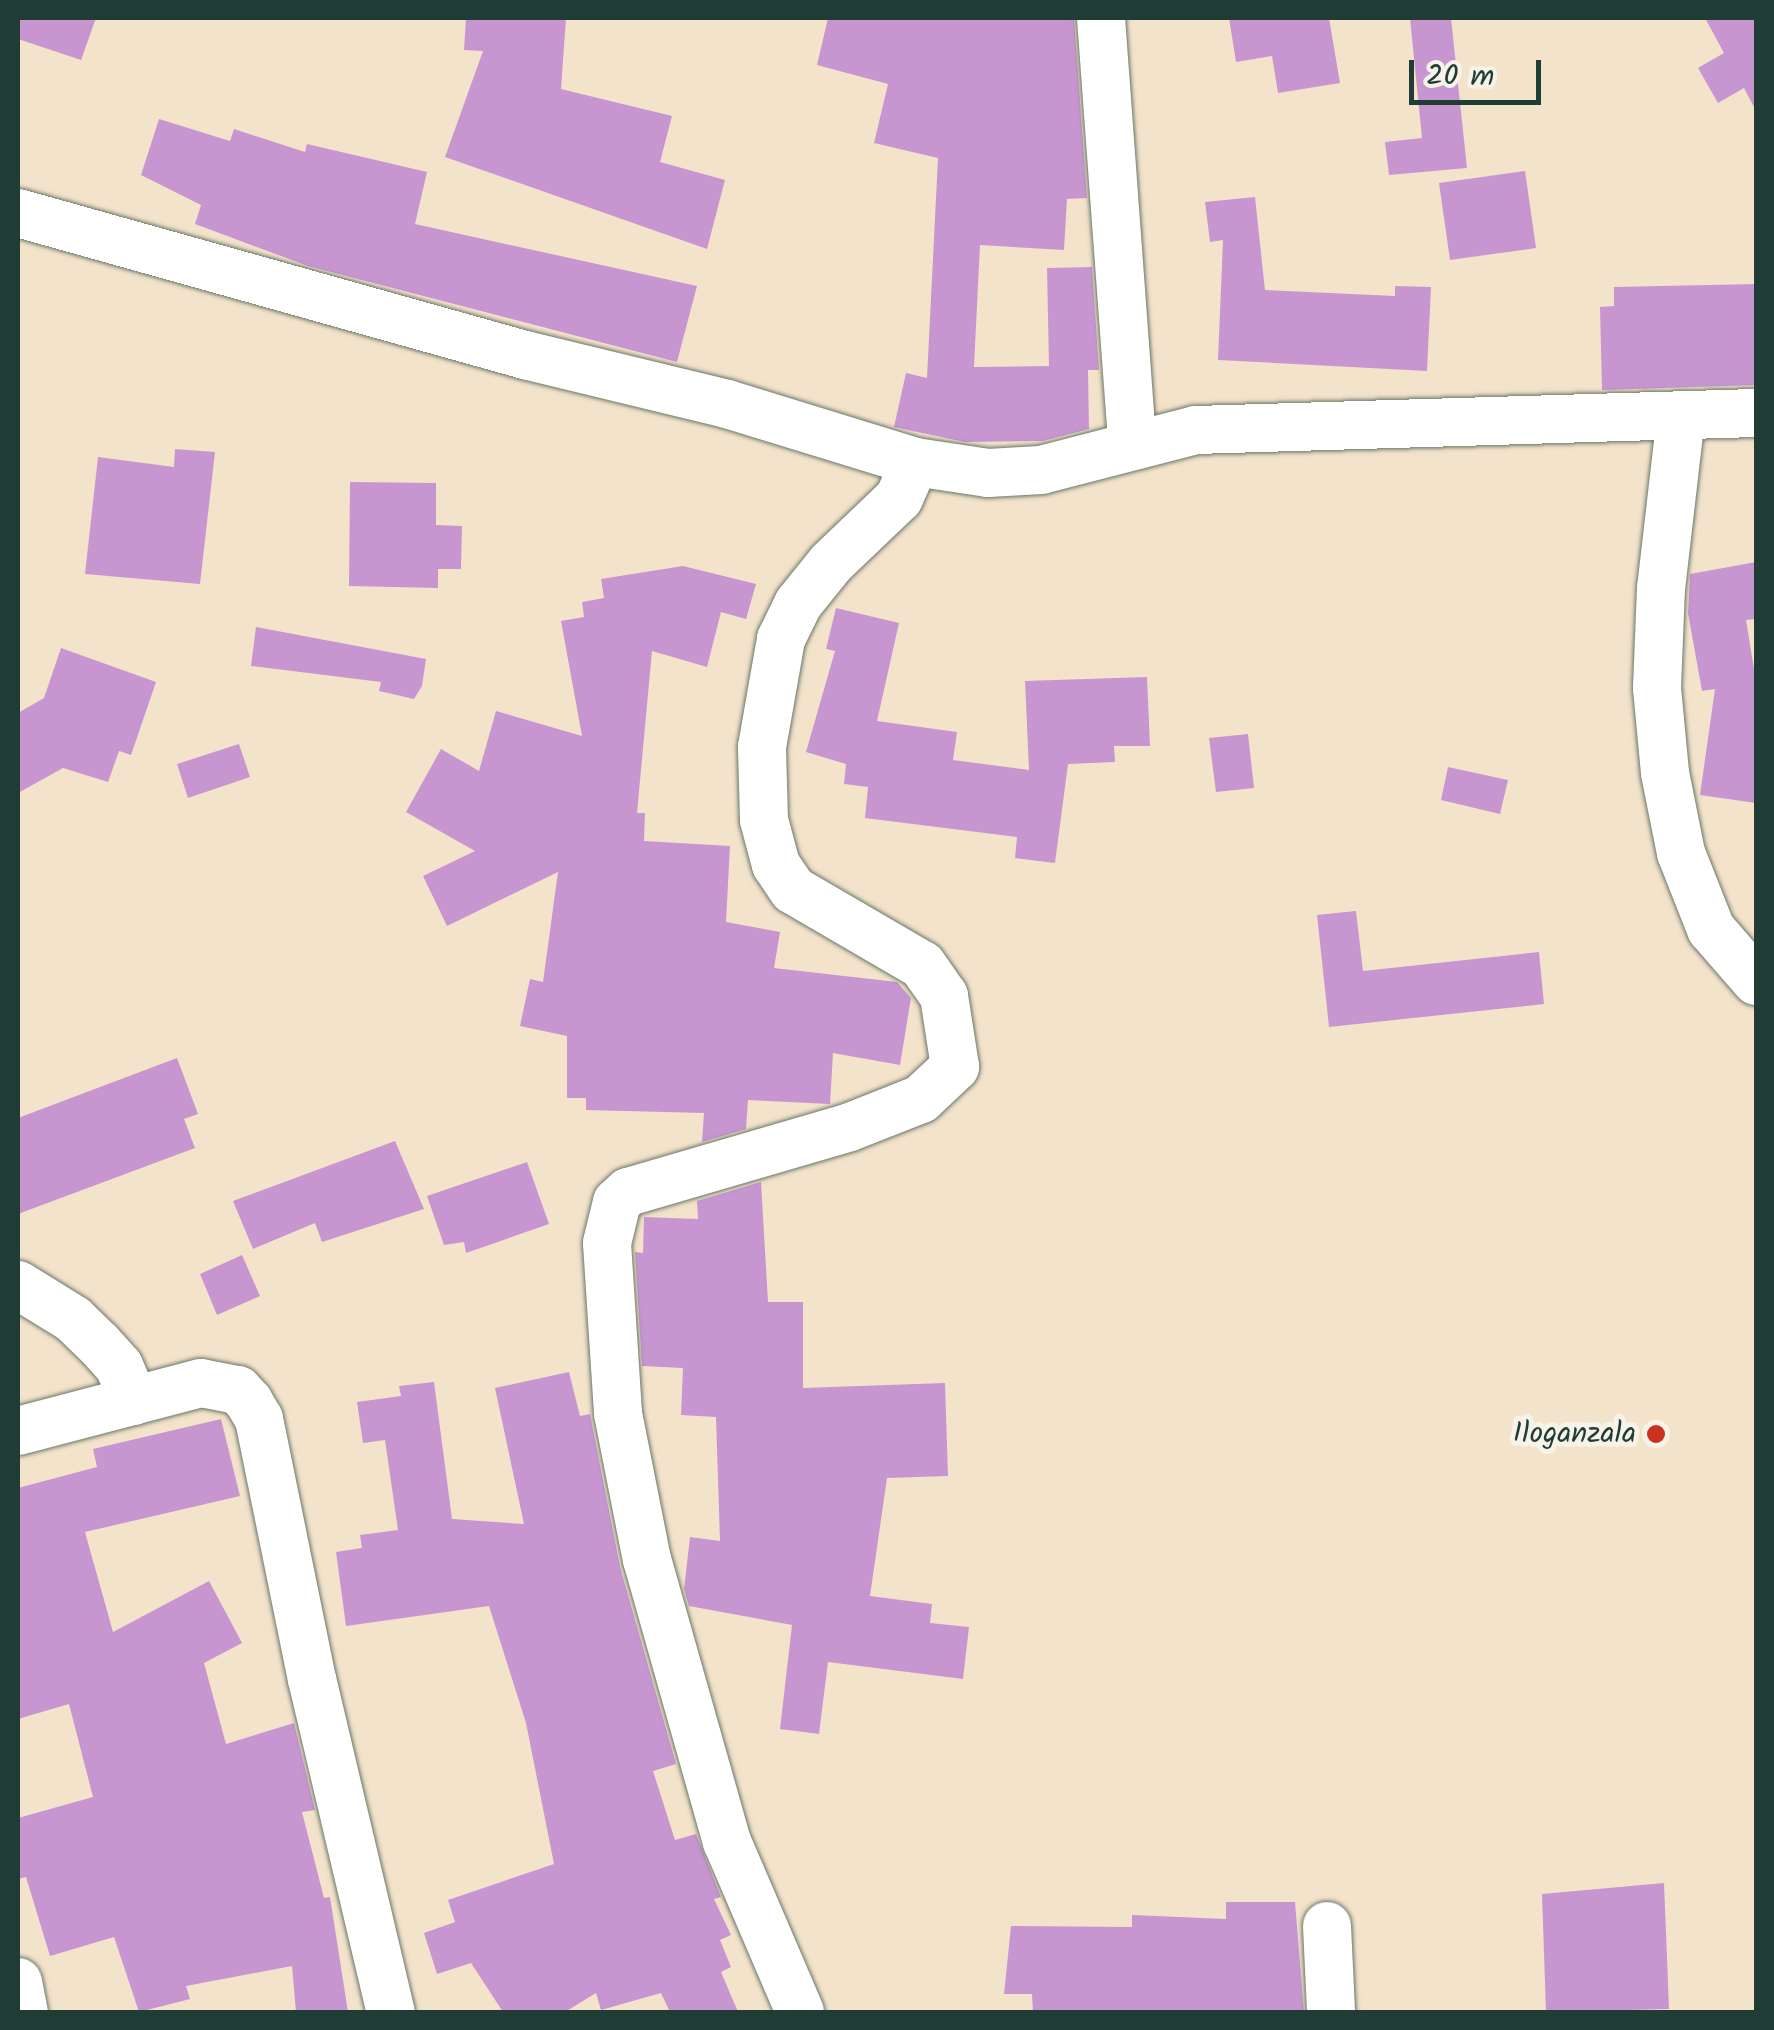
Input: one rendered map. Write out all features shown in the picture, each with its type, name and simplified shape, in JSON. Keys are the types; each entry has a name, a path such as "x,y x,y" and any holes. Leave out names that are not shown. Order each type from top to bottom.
{"street":[{"path":"1102,18 1132,443"},
{"path":"18,213 525,355 728,404 915,462 988,473 1041,470 1132,443 1196,430 1756,413"},
{"path":"1682,416 1661,588 1657,688 1664,773 1681,853 1711,929 1756,982"},
{"path":"800,2012 726,1842 647,1560 618,1413 607,1243 617,1202 628,1192 850,1127 920,1099 955,1068 944,996 922,965 793,890 776,865 764,820 762,748 781,639 798,604 831,563 899,498 915,462"},
{"path":"18,1286 73,1318 119,1366 134,1401"},
{"path":"18,1431 218,1383 238,1390 258,1419 312,1679 392,2012"},
{"path":"1327,1926 1331,2012"},
{"path":"18,1982 24,2012"}],"building":[{"path":"18,18 96,18 81,60 18,39"},
{"path":"466,18 566,18 561,89 672,116 660,162 725,180 707,249 445,157 483,51 464,50"},
{"path":"828,18 1074,18 1087,198 1067,199 1064,250 980,245 974,367 1049,366 1047,268 1092,267 1099,370 1088,370 1089,429 1043,441 965,442 894,427 906,373 927,378 938,158 874,143 888,84 817,65"},
{"path":"1229,18 1329,18 1340,83 1278,93 1272,56 1236,62"},
{"path":"1410,18 1451,18 1467,168 1389,175 1385,142 1422,138"},
{"path":"1705,18 1756,18 1756,111 1744,88 1718,103 1698,68 1724,53"},
{"path":"159,119 230,141 234,129 305,152 307,144 427,172 415,224 697,286 677,362 308,266 195,224 201,205 141,175"},
{"path":"1525,171 1536,248 1450,260 1439,183"},
{"path":"1255,197 1265,290 1395,296 1395,286 1431,287 1427,371 1218,360 1223,240 1210,242 1205,202"},
{"path":"1756,284 1756,385 1602,390 1600,307 1614,306 1614,287"},
{"path":"175,449 215,452 200,584 85,574 98,457 174,467"},
{"path":"350,482 436,483 436,525 462,526 461,569 438,569 438,588 349,586"},
{"path":"1756,562 1756,619 1746,620 1756,681 1756,803 1700,795 1715,689 1702,691 1688,613 1690,574"},
{"path":"683,566 756,584 746,619 721,612 707,667 652,651 637,813 645,813 644,841 730,846 726,922 780,932 774,968 897,982 911,998 900,1065 833,1053 830,1104 748,1100 746,1129 702,1142 704,1113 586,1110 586,1098 567,1098 567,1036 520,1026 530,979 543,982 558,872 447,926 423,876 475,851 406,812 441,749 479,771 496,711 582,736 561,621 584,617 582,602 604,598 601,579"},
{"path":"836,608 899,623 877,721 957,732 953,760 1029,770 1025,681 1147,677 1150,746 1114,746 1115,762 1068,764 1055,863 1015,858 1017,837 865,818 868,787 844,784 846,764 806,752 835,651 826,649"},
{"path":"256,627 426,659 422,686 414,699 379,691 381,682 251,666"},
{"path":"61,648 156,682 131,755 119,751 108,782 63,768 18,793 18,713 44,698"},
{"path":"1248,734 1254,788 1216,792 1209,738"},
{"path":"239,744 250,777 188,798 177,764"},
{"path":"1448,767 1508,780 1500,814 1441,800"},
{"path":"1356,911 1363,971 1539,952 1544,1004 1329,1027 1317,915"},
{"path":"177,1058 198,1114 184,1119 195,1148 18,1214 18,1118"},
{"path":"395,1141 424,1209 322,1242 315,1223 253,1249 233,1201"},
{"path":"527,1162 549,1224 466,1253 464,1242 444,1245 427,1196"},
{"path":"761,1182 768,1302 803,1302 803,1388 945,1383 948,1476 887,1478 870,1596 932,1604 930,1623 969,1627 963,1679 828,1662 819,1734 780,1729 792,1625 689,1606 684,1589 690,1537 720,1541 716,1417 681,1415 683,1368 642,1366 635,1252 643,1253 644,1217 698,1219 697,1201"},
{"path":"242,1255 260,1296 217,1315 200,1274"},
{"path":"569,1372 580,1416 590,1414 620,1567 676,1764 653,1771 675,1840 696,1834 721,1897 714,1899 731,1935 720,1940 731,1967 721,1972 738,2012 670,2012 661,1993 601,2010 596,1993 565,2012 503,2012 471,1963 437,1974 424,1933 455,1922 448,1900 554,1864 526,1723 489,1606 346,1626 336,1552 362,1548 360,1535 398,1530 385,1440 363,1443 357,1402 401,1396 399,1386 434,1382 452,1519 524,1524 495,1388"},
{"path":"221,1419 240,1496 85,1532 113,1632 209,1581 242,1643 204,1663 226,1744 294,1723 315,1810 302,1812 324,1898 330,1897 348,2012 296,2012 292,1966 186,1986 190,1999 139,2012 114,1937 50,1956 26,1877 18,1879 18,1818 93,1797 69,1704 18,1719 18,1488 97,1467 93,1449"},
{"path":"1664,1883 1669,2009 1546,2012 1542,1894"},
{"path":"1226,1902 1295,1902 1304,2012 1033,2012 1032,1994 1004,1994 1011,1926 1132,1927 1132,1915 1226,1919"}],"place":[{"name":"Iloganzala","path":"1656,1434"}]}
